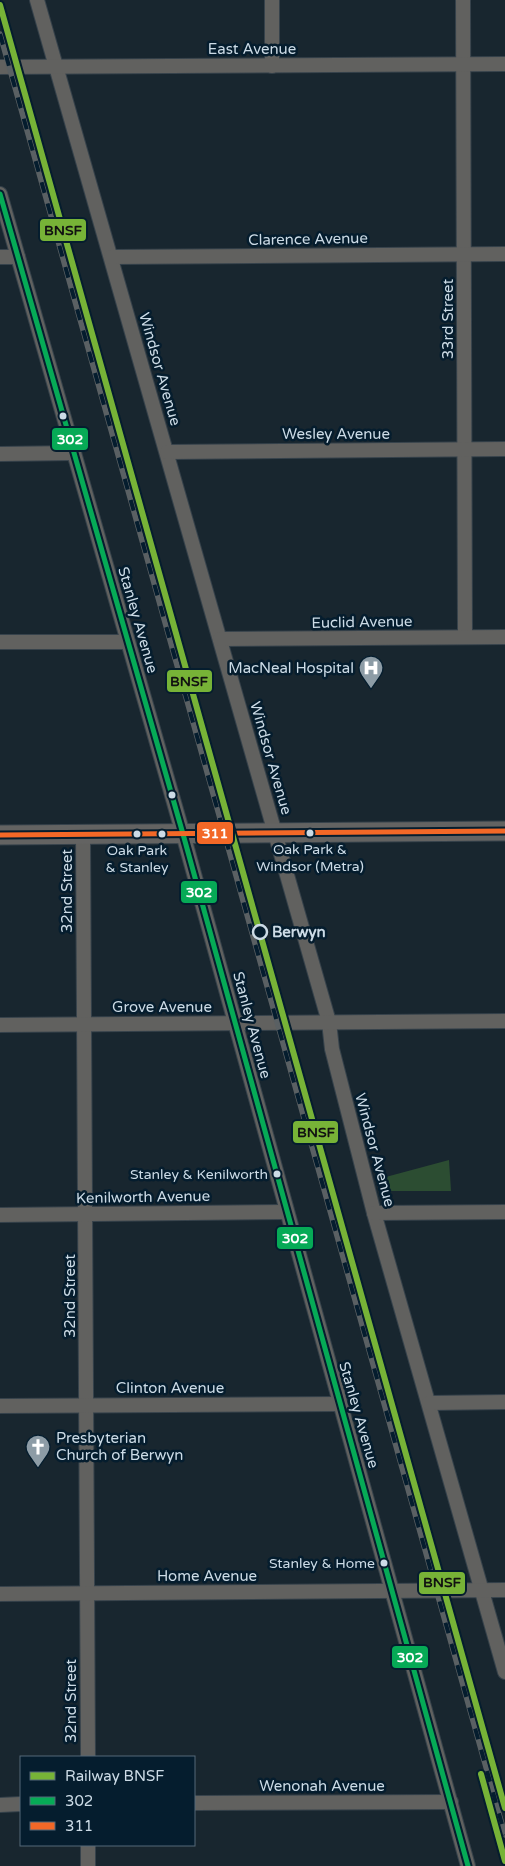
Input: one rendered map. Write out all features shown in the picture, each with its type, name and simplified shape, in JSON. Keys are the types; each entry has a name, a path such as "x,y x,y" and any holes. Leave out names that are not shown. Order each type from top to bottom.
{"street":[{"name":"Windsor Avenue","path":"37,0 329,1022 332,1048 374,1213 505,1672"},
{"path":"272,0 272,66"},
{"name":"33rd Street","path":"463,0 465,637"},
{"name":"East Avenue","path":"0,67 505,64"},
{"name":"Stanley Avenue","path":"0,194 183,834 468,1866"},
{"name":"Clarence Avenue","path":"111,257 505,254"},
{"path":"0,257 18,257"},
{"name":"Wesley Avenue","path":"167,452 505,449"},
{"path":"0,454 74,453"},
{"name":"Euclid Avenue","path":"220,639 505,637"},
{"path":"0,642 127,642"},
{"path":"0,835 505,832"},
{"name":"32nd Street","path":"83,834 88,1756"},
{"name":"Grove Avenue","path":"0,1025 505,1021"},
{"name":"Kenilworth Avenue","path":"0,1215 286,1212"},
{"path":"374,1213 505,1212"},
{"path":"429,1402 505,1402"},
{"name":"Clinton Avenue","path":"0,1406 340,1404"},
{"name":"Home Avenue","path":"0,1594 505,1590"},
{"name":"Wenonah Avenue","path":"195,1803 450,1802"},
{"path":"0,1804 20,1804"},
{"path":"88,1846 88,1866"}],"green space":[{"path":"449,1160 451,1191 388,1191 382,1178"}],"railway":[{"path":"0,34 505,1835"}],"rail line":[{"name":"BNSF","path":"0,5 505,1808"},
{"name":"BNSF","path":"481,1774 505,1861"}],"transit line":[{"name":"302","path":"0,194 183,834 468,1866"},
{"name":"311","path":"0,835 505,831"}],"place":[{"name":"MacNeal Hospital","path":"371,689"},
{"name":"Oak Park & Windsor (Metra)","path":"310,833"},
{"name":"Oak Park & Stanley","path":"137,834"},
{"name":"Berwyn","path":"260,932"},
{"name":"Stanley & Kenilworth","path":"277,1174"},
{"name":"Presbyterian Church of Berwyn","path":"38,1468"},
{"name":"Stanley & Home","path":"384,1563"}]}
